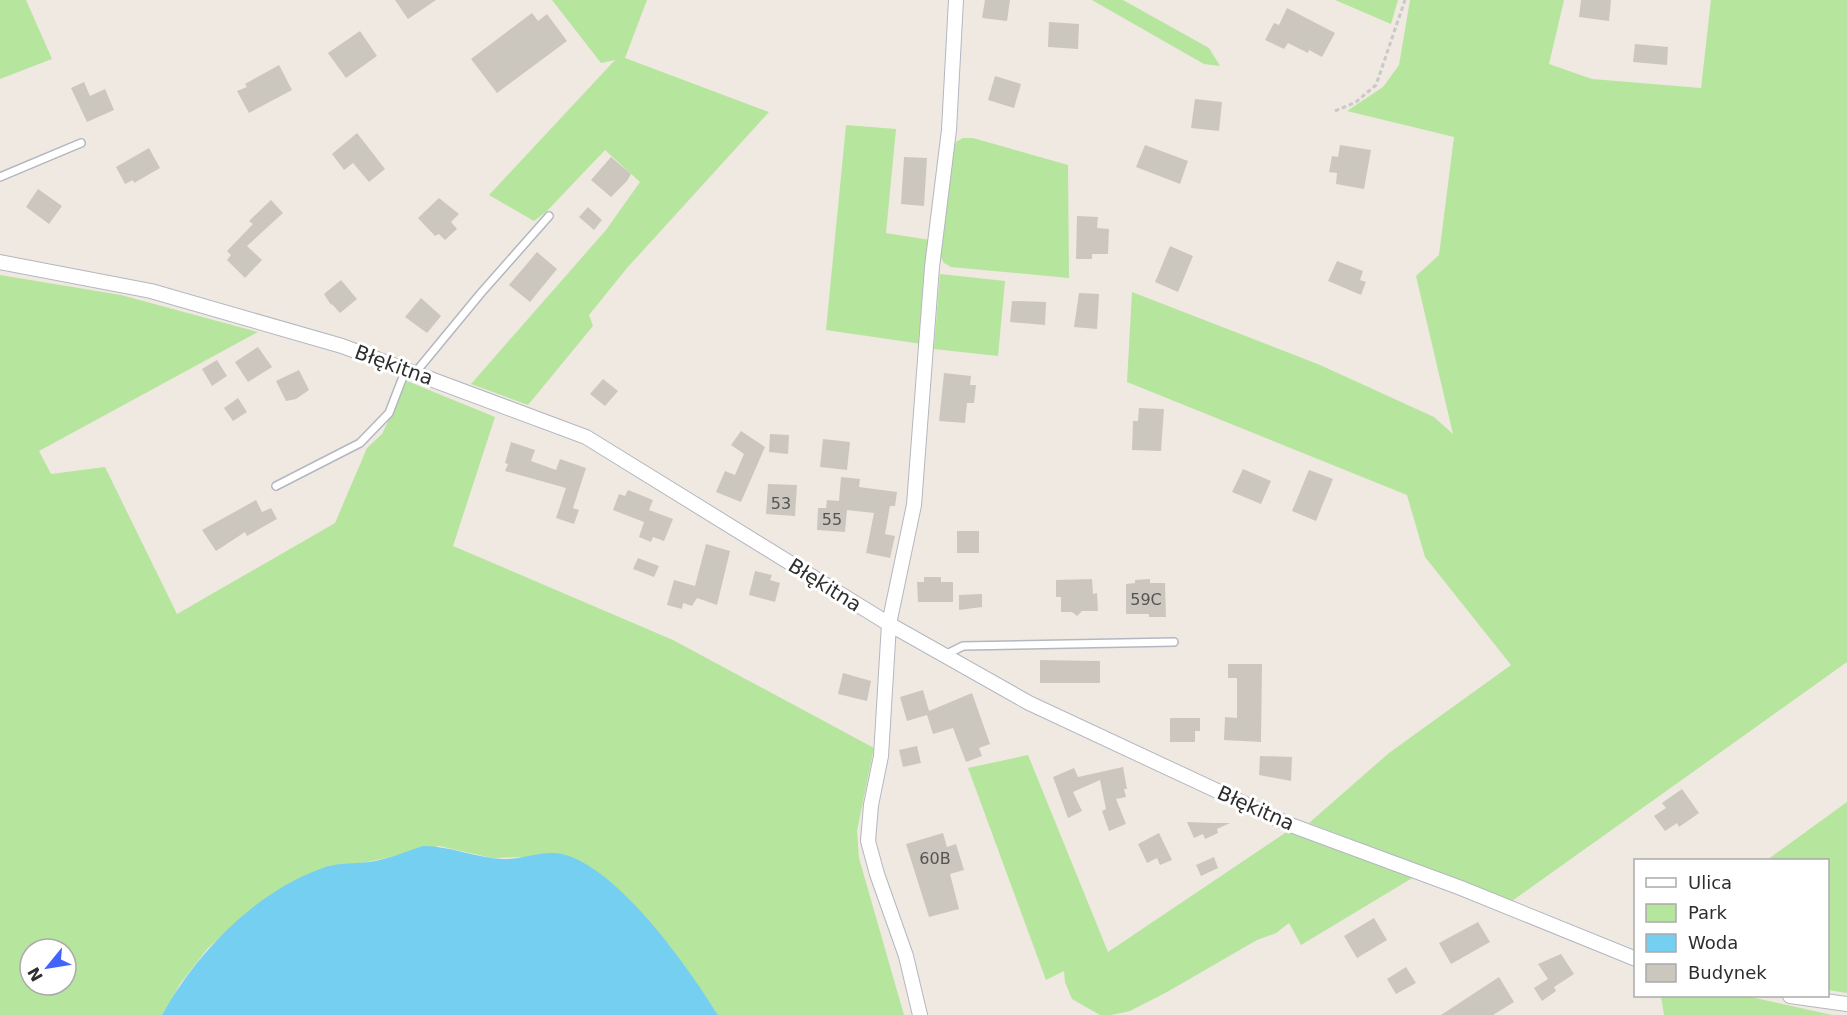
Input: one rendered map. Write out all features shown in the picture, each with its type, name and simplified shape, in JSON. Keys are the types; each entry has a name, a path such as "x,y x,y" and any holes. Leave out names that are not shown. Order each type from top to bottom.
{"street":[{"path":"920,1015 906,956 877,874 868,841 871,805 881,756 889,624 914,505 932,267 948,130 956,0"},
{"name":"Błękitna","path":"0,262 151,291 342,346 586,437 889,624 1029,703 1288,824 1461,888 1634,959"},
{"path":"1797,997 1847,1004"}],"lane":[{"path":"0,177 81,142"},
{"path":"276,486 360,444 389,413 411,371 549,216"},
{"path":"945,655 963,646 1174,642"}],"path":[{"path":"1335,111 1356,102 1376,85 1405,0"}],"green space":[{"path":"0,0 26,0 52,59 0,79"},
{"path":"552,0 647,0 625,58 769,112 627,268 589,315 593,326 528,405 471,384 606,230 640,182 605,150 547,211 534,221 489,195 615,60 601,63"},
{"path":"1092,0 1123,0 1209,48 1220,66 1204,64"},
{"path":"1335,0 1398,0 1391,24"},
{"path":"1410,0 1564,0 1549,64 1592,79 1701,88 1711,0 1847,0 1847,662 1512,901 1309,823 1389,753 1511,665 1425,557 1407,495 1127,382 1132,292 1320,365 1434,417 1453,434 1416,276 1439,255 1454,137 1347,111 1383,87 1399,65"},
{"path":"846,125 896,129 886,233 930,240 922,344 826,330"},
{"path":"963,138 973,138 1068,165 1069,278 951,267 944,263 940,256 948,161 956,142"},
{"path":"940,274 1005,281 998,356 934,349"},
{"path":"0,275 121,295 258,332 39,451 51,474 105,467 177,614 335,523 367,448 382,434 407,381 495,417 453,546 673,640 874,748 857,831 859,858 904,1015 718,1015 669,945 624,895 522,857 492,858 439,846 368,862 331,866 308,875 269,898 250,911 208,948 180,984 162,1015 0,1015"},
{"path":"1028,755 1108,952 1288,831 1414,877 1301,945 1289,923 1276,933 1257,940 1130,1011 1100,1015 1072,999 1065,982 1064,971 1046,980 968,768"},
{"path":"1847,802 1847,993 1829,990 1829,859 1768,859"},
{"path":"1661,997 1751,997 1832,1015 1664,1015"}],"water":[{"path":"423,846 503,859 555,853 584,863 606,878 650,922 689,972 718,1015 162,1015 176,992 209,949 229,928 272,894 295,880 326,867 377,861"}],"building":[{"path":"395,0 436,0 408,19"},
{"path":"985,0 1010,0 1007,21 982,18"},
{"path":"1581,0 1611,0 1609,21 1579,17"},
{"path":"1287,8 1335,33 1322,57 1288,43 1284,49 1265,40 1274,23 1279,25"},
{"path":"532,13 538,21 547,14 567,41 497,93 471,59"},
{"path":"1049,22 1079,24 1078,49 1048,47"},
{"path":"360,31 377,56 346,78 328,53"},
{"path":"1635,44 1668,47 1667,65 1633,62"},
{"path":"279,65 292,90 249,113 237,91 247,87 245,84"},
{"path":"995,76 1021,84 1014,108 988,100"},
{"path":"84,82 90,96 105,89 114,110 87,122 71,88"},
{"path":"1195,99 1222,102 1219,131 1191,128"},
{"path":"357,133 385,169 369,182 353,163 344,170 332,154"},
{"path":"1145,145 1188,161 1180,184 1136,167"},
{"path":"1340,145 1371,150 1364,189 1336,184 1337,173 1329,172 1332,156 1338,157"},
{"path":"149,148 160,168 134,183 133,180 125,184 116,167"},
{"path":"611,157 631,174 611,197 591,180"},
{"path":"904,157 927,158 924,206 901,204"},
{"path":"38,189 62,206 49,224 26,207"},
{"path":"439,198 459,214 451,222 457,229 445,240 439,234 435,236 418,218"},
{"path":"271,200 283,213 247,246 262,260 245,278 227,260 231,255 227,251 253,224 249,221"},
{"path":"588,207 602,220 594,230 579,217"},
{"path":"1077,216 1098,217 1097,228 1109,229 1108,254 1092,254 1092,259 1076,259"},
{"path":"1170,246 1193,256 1178,292 1155,282"},
{"path":"537,252 557,269 530,302 509,285"},
{"path":"1337,261 1363,271 1360,280 1366,282 1361,295 1328,281"},
{"path":"341,280 357,299 340,313 324,294"},
{"path":"1079,293 1099,294 1097,329 1074,327"},
{"path":"421,298 441,316 427,333 405,317"},
{"path":"1012,301 1046,302 1045,325 1010,322"},
{"path":"258,347 272,367 248,382 235,362"},
{"path":"217,360 227,376 212,386 202,369"},
{"path":"299,370 309,390 296,399 286,401 276,381"},
{"path":"944,373 971,376 970,385 976,385 974,403 967,403 965,423 939,421"},
{"path":"603,379 618,391 605,406 590,394"},
{"path":"238,398 247,412 233,421 224,408"},
{"path":"1139,408 1164,409 1161,451 1132,450 1133,421 1138,421"},
{"path":"741,431 765,447 741,502 716,492 725,471 735,475 744,454 731,445"},
{"path":"770,434 789,435 788,454 769,452"},
{"path":"823,439 850,442 847,470 820,467"},
{"path":"511,442 535,450 531,461 556,470 560,459 586,468 573,508 579,510 574,524 556,518 566,488 505,471"},
{"path":"1243,469 1271,481 1261,504 1232,492"},
{"path":"1309,470 1333,479 1316,521 1292,511"},
{"path":"841,477 860,479 859,487 897,492 895,506 890,506 885,534 895,536 890,558 866,553 874,513 847,510 845,532 817,530 818,508 826,508 827,500 839,501"},
{"path":"768,484 797,485 795,516 766,514"},
{"path":"628,490 653,500 649,510 673,519 664,541 653,537 651,542 639,537 644,522 613,510 619,494 625,496"},
{"path":"256,500 262,512 271,508 277,519 247,536 245,532 216,551 202,530"},
{"path":"957,531 979,531 979,553 957,553"},
{"path":"706,544 730,551 717,605 697,598 692,606 683,603 682,609 667,605 674,580 695,586"},
{"path":"638,558 659,566 654,577 633,569"},
{"path":"755,571 772,575 770,580 780,583 775,602 749,595"},
{"path":"924,577 941,577 941,582 953,582 953,602 918,602 917,582 924,582"},
{"path":"1092,579 1093,594 1097,593 1098,611 1082,611 1077,616 1072,612 1061,612 1061,597 1056,597 1056,580"},
{"path":"1150,579 1150,583 1165,583 1166,617 1126,614 1126,584 1135,583 1135,580"},
{"path":"982,594 982,607 959,610 959,595"},
{"path":"1040,660 1100,661 1100,683 1040,683"},
{"path":"1228,664 1262,664 1261,742 1224,740 1225,717 1237,718 1237,678 1228,678"},
{"path":"843,673 871,681 867,701 838,694"},
{"path":"923,690 929,711 972,693 990,744 979,748 982,756 966,762 953,728 933,734 927,715 907,721 900,697"},
{"path":"1170,718 1200,718 1200,731 1195,731 1195,742 1170,742"},
{"path":"917,746 921,763 903,767 899,750"},
{"path":"1260,756 1292,757 1291,781 1259,775"},
{"path":"1123,767 1126,797 1116,799 1126,824 1109,831 1102,811 1106,809 1100,780 1073,792 1082,811 1068,818 1053,777 1074,768 1078,777"},
{"path":"1682,789 1699,813 1679,827 1677,823 1665,831 1654,816 1666,808 1662,803"},
{"path":"1187,822 1230,823 1217,829 1218,833 1205,839 1203,834 1194,838"},
{"path":"943,833 947,847 956,844 964,870 950,874 959,909 929,917 906,844"},
{"path":"1159,833 1172,860 1160,865 1157,858 1147,863 1138,844"},
{"path":"1214,857 1218,868 1201,876 1196,865"},
{"path":"1374,918 1387,940 1357,958 1344,936"},
{"path":"1478,922 1490,942 1451,964 1439,943"},
{"path":"1561,954 1574,974 1554,987 1556,991 1542,1001 1534,988 1548,979 1538,964"},
{"path":"1406,967 1416,983 1396,994 1387,979"},
{"path":"1499,977 1514,1002 1493,1015 1441,1015"}]}
